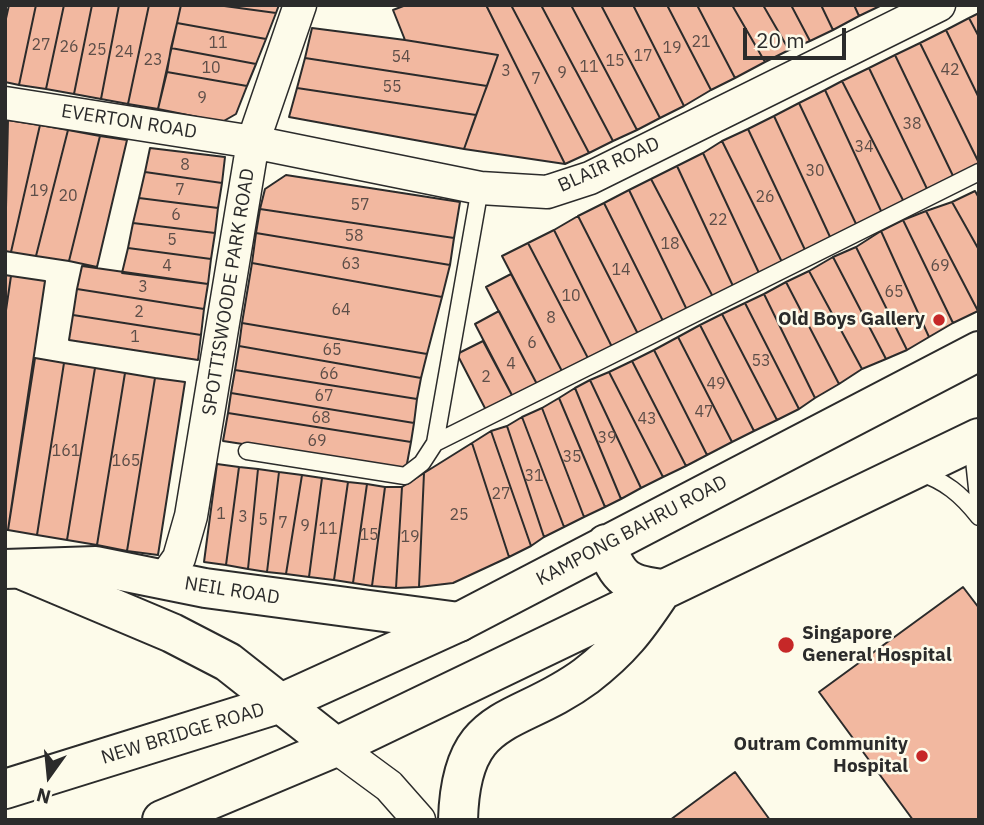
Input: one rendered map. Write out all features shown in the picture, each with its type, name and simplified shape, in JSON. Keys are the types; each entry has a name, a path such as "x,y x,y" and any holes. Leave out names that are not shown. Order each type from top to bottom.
{"main road":[{"name":"KAMPONG BAHRU ROAD","path":"281,703 459,622 979,351"},
{"path":"163,820 336,747 979,438"},
{"path":"606,544 613,564 623,577 636,586 663,589"},
{"name":"NEIL ROAD","path":"15,570 96,566 164,579 459,622"},
{"path":"15,570 172,633 228,662 336,747"},
{"path":"458,820 461,784 470,754 488,731 583,678 627,642 663,589"},
{"name":"NEW BRIDGE ROAD","path":"5,789 281,703"}],"street":[{"name":"SPOTTISWOODE PARK ROAD","path":"164,579 179,558 191,516 253,142 300,5"},
{"name":"BLAIR ROAD","path":"253,142 480,188 547,192 590,178 939,5"},
{"name":"EVERTON ROAD","path":"5,103 253,142"},
{"path":"336,747 389,786 419,820"}],"lane":[{"path":"435,443 979,172"},
{"path":"247,451 404,476 422,463 435,443 480,188"},
{"path":"979,450 974,460 979,507"},
{"path":"912,470 940,480 964,497 979,517"}],"building":[{"path":"9,5 36,5 19,85 5,82 5,23"},
{"path":"36,5 64,5 46,89 19,85"},
{"path":"64,5 92,5 74,94 46,89"},
{"path":"92,5 119,5 101,99 74,94"},
{"path":"119,5 149,5 128,104 101,99"},
{"path":"149,5 181,5 158,109 128,104"},
{"path":"181,5 217,5 276,13 266,39 177,23"},
{"path":"217,5 279,5 276,13"},
{"path":"406,5 486,5 565,164 464,149 498,55 405,40 393,10"},
{"path":"486,5 511,5 589,153 565,164"},
{"path":"511,5 541,5 613,141 589,153"},
{"path":"541,5 571,5 637,130 613,141"},
{"path":"571,5 601,5 660,118 637,130"},
{"path":"601,5 633,5 684,106 660,118"},
{"path":"633,5 667,5 711,90 684,106"},
{"path":"667,5 697,5 735,78 711,90"},
{"path":"697,5 732,5 765,62 735,78"},
{"path":"732,5 763,5 789,50 765,62"},
{"path":"763,5 791,5 810,41 789,50"},
{"path":"791,5 821,5 833,30 810,41"},
{"path":"821,5 854,5 859,16 833,30"},
{"path":"854,5 882,5 859,16"},
{"path":"979,13 979,37 969,18"},
{"path":"969,18 979,37 979,98 946,30"},
{"path":"177,23 266,39 256,64 171,48"},
{"path":"312,28 498,55 487,86 305,58"},
{"path":"946,30 979,98 979,163 920,43"},
{"path":"920,43 979,163 979,168 955,180 895,55"},
{"path":"171,48 256,64 247,86 167,72"},
{"path":"895,55 955,180 929,193 869,68"},
{"path":"305,58 487,86 476,115 297,88"},
{"path":"869,68 929,193 905,204 842,81"},
{"path":"167,72 247,86 236,114 222,122 158,109"},
{"path":"842,81 905,204 882,213 825,90"},
{"path":"297,88 476,115 464,149 289,117"},
{"path":"825,90 882,213 857,226 799,103"},
{"path":"799,103 857,226 831,239 774,116"},
{"path":"774,116 831,239 806,252 748,129"},
{"path":"8,120 40,125 11,252 5,251"},
{"path":"40,125 68,130 36,256 11,252"},
{"path":"748,129 806,252 782,262 722,141"},
{"path":"68,130 100,136 69,261 36,256"},
{"path":"100,136 127,140 97,267 69,261"},
{"path":"722,141 782,262 759,273 703,153"},
{"path":"150,148 225,157 222,183 145,172"},
{"path":"703,153 759,273 733,286 677,166"},
{"path":"677,166 733,286 713,297 651,179"},
{"path":"145,172 222,183 218,208 139,198"},
{"path":"286,175 460,202 454,238 260,209 265,189"},
{"path":"651,179 713,297 687,310 629,190"},
{"path":"629,190 687,310 664,323 604,203"},
{"path":"975,191 979,198 979,250 952,202"},
{"path":"139,198 218,208 215,233 133,223"},
{"path":"952,202 979,250 978,311 926,211"},
{"path":"604,203 664,323 639,336 578,216"},
{"path":"260,209 454,238 450,265 256,233"},
{"path":"926,211 978,311 953,323 903,220"},
{"path":"578,216 639,336 613,349 554,230"},
{"path":"903,220 953,323 929,337 881,231"},
{"path":"133,223 215,233 211,259 128,248"},
{"path":"554,230 613,349 590,362 528,243"},
{"path":"881,231 929,337 907,350 856,247"},
{"path":"256,233 450,265 442,297 252,263"},
{"path":"528,243 590,362 564,375 502,256"},
{"path":"856,247 907,350 886,359 833,257"},
{"path":"128,248 211,259 208,284 122,273"},
{"path":"833,257 886,359 862,369 809,271"},
{"path":"252,263 442,297 427,354 242,323"},
{"path":"82,266 208,284 204,309 77,289"},
{"path":"809,271 862,369 839,384 786,282"},
{"path":"511,274 564,375 539,388 486,287"},
{"path":"5,275 11,276 5,317"},
{"path":"11,276 45,281 8,530 5,530 5,317"},
{"path":"786,282 839,384 815,398 764,294"},
{"path":"77,289 204,309 201,335 73,315"},
{"path":"764,294 815,398 799,409 745,303"},
{"path":"745,303 799,409 777,420 722,314"},
{"path":"499,311 539,388 515,401 475,324"},
{"path":"722,314 777,420 754,431 700,325"},
{"path":"73,315 201,335 198,360 69,340"},
{"path":"242,323 427,354 421,378 239,346"},
{"path":"700,325 754,431 732,442 678,337"},
{"path":"678,337 732,442 707,455 654,350"},
{"path":"483,341 515,401 488,414 457,354"},
{"path":"239,346 421,378 417,399 235,370"},
{"path":"654,350 707,455 686,466 632,361"},
{"path":"35,358 64,363 37,535 8,530"},
{"path":"632,361 686,466 663,477 609,372"},
{"path":"64,363 95,368 67,540 37,535"},
{"path":"95,368 125,373 97,545 67,540"},
{"path":"235,370 417,399 414,423 231,393"},
{"path":"609,372 663,477 641,488 590,380"},
{"path":"125,373 155,378 127,551 97,545"},
{"path":"155,378 185,382 158,555 127,551"},
{"path":"590,380 641,488 621,499 575,388"},
{"path":"575,388 621,499 605,507 559,398"},
{"path":"231,393 414,423 411,442 228,413"},
{"path":"559,398 605,507 584,517 542,408"},
{"path":"542,408 584,517 564,527 522,417"},
{"path":"228,413 411,442 406,469 223,441"},
{"path":"522,417 564,527 544,537 507,426"},
{"path":"507,426 544,537 531,546 491,431"},
{"path":"491,431 531,546 509,557 472,443"},
{"path":"472,443 509,557 453,583 419,587 424,473"},
{"path":"217,464 239,467 226,565 204,562"},
{"path":"239,467 258,469 248,569 226,565"},
{"path":"258,469 279,472 267,572 248,569"},
{"path":"279,472 302,475 286,574 267,572"},
{"path":"424,473 419,587 396,588 402,487"},
{"path":"302,475 322,478 309,577 286,574"},
{"path":"322,478 348,482 334,580 309,577"},
{"path":"348,482 367,484 353,583 334,580"},
{"path":"367,484 385,487 372,586 353,583"},
{"path":"385,487 402,487 396,588 372,586"},
{"name":"Outram Community Hospital","path":"963,587 979,608 979,820 913,820 819,692"},
{"name":"Outram Community Hospital","path":"735,772 770,820 670,820"}],"place":[{"name":"Old Boys Gallery","path":"939,320"},
{"name":"Singapore General Hospital","path":"786,645"},
{"name":"Outram Community Hospital","path":"922,756"}]}
